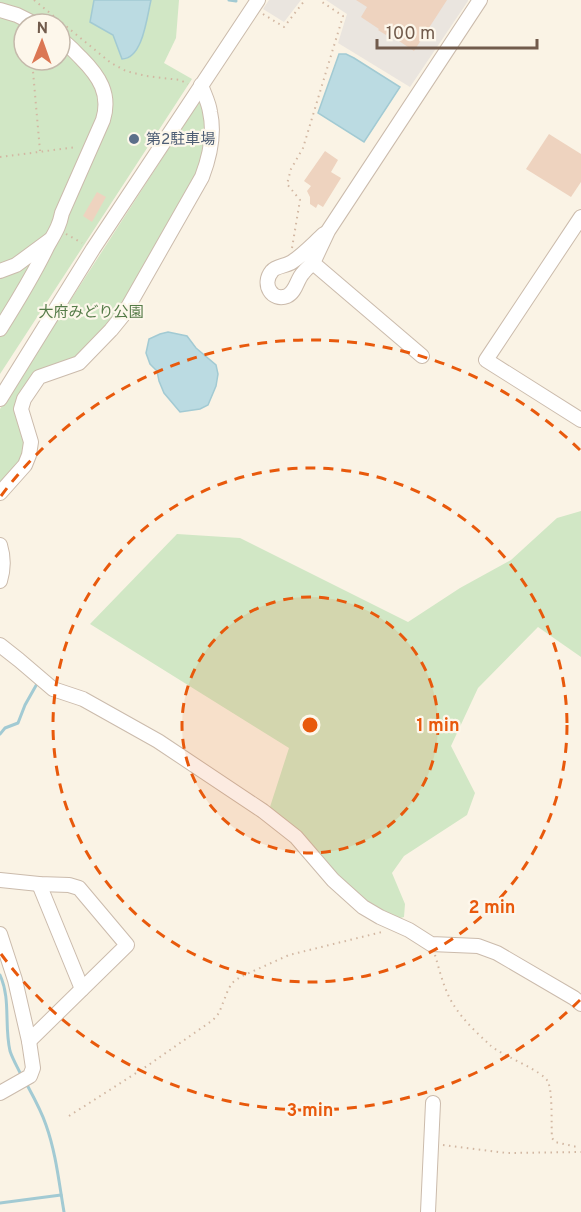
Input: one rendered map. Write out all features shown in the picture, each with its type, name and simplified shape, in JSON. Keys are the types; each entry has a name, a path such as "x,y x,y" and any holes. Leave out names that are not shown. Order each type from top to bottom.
{"street":[{"path":"328,231 291,263 273,269 267,278 266,284 269,292 278,297 286,297 292,293 301,274 313,263 328,231 480,0"},
{"path":"0,399 93,249 255,4"},
{"path":"0,329 36,271 55,234 106,109 100,80 72,48"},
{"path":"0,493 25,465 28,456 31,442 21,409 24,399 39,377 79,363 124,314 202,177 209,159 212,130 210,111 199,87"},
{"path":"581,217 486,360 581,420"},
{"path":"0,271 16,265 55,234"},
{"path":"313,263 422,356"},
{"path":"0,545 4,568 0,581"},
{"path":"0,645 53,689 83,699 158,741 263,811 296,837 333,880 363,907 431,944 478,946 496,953 581,1004"},
{"path":"0,880 39,885 69,885 79,888 127,945 29,1041"},
{"path":"39,885 82,989"},
{"path":"0,934 15,980 33,1068 30,1076 0,1093"},
{"path":"428,1212 433,1103"}],"path":[{"path":"34,0 111,63 126,71 180,80 199,87"},
{"path":"255,4 284,27 305,0"},
{"path":"291,263 300,200 287,184 291,168 303,148 342,16 319,0"},
{"path":"33,72 40,151"},
{"path":"0,157 92,145"},
{"path":"55,234 93,249"},
{"path":"69,1116 213,1020 219,1013 232,983 240,977 289,955 401,927"},
{"path":"431,944 448,995 455,1007 492,1047 540,1073 548,1080 552,1138 555,1142 577,1147"},
{"path":"431,1143 507,1153 581,1152"}],"shaded area":[{"path":"269,0 301,0 284,22 263,9"},
{"path":"326,0 468,1 410,87 338,43 347,14"}],"green space":[{"name":"大府みどり公園","path":"0,0 94,0 90,22 113,35 122,59 129,57 139,45 146,26 151,0 179,0 176,38 164,63 192,79 0,374"},
{"name":"大府みどり公園","path":"202,97 208,125 199,175 109,328 76,359 50,370 17,404 28,444 25,456 0,488 0,409"},
{"path":"581,511 581,657 538,627 478,688 451,746 475,793 467,815 404,856 392,873 405,904 404,917 393,920 364,903 269,810 289,748 90,624 177,534 240,538 408,622 460,588 511,560 557,518"}],"water":[{"path":"94,0 151,0 143,36 135,52 129,57 122,59 113,35 90,22"},
{"path":"339,54 346,54 354,58 400,87 364,142 318,113"},
{"path":"168,332 187,336 196,348 216,365 218,374 216,386 208,405 200,409 180,412 164,393 157,371 150,364 146,353 149,339"}],"building":[{"path":"356,0 447,0 414,51 361,17 367,7"},
{"path":"549,134 581,154 581,182 571,197 526,169"},
{"path":"325,151 338,160 331,172 341,178 323,207 318,204 316,208 310,204 307,191 311,186 304,181"},
{"path":"97,192 106,197 92,222 83,216"}],"waterway":[{"path":"229,0 236,1"},
{"path":"0,734 5,728 18,723 38,682"},
{"path":"0,975 5,993 10,1051 22,1077"},
{"path":"26,1083 42,1114 49,1136 64,1212"},
{"path":"0,1203 61,1195"}],"place":[{"name":"第2駐車場","path":"134,139"}]}
